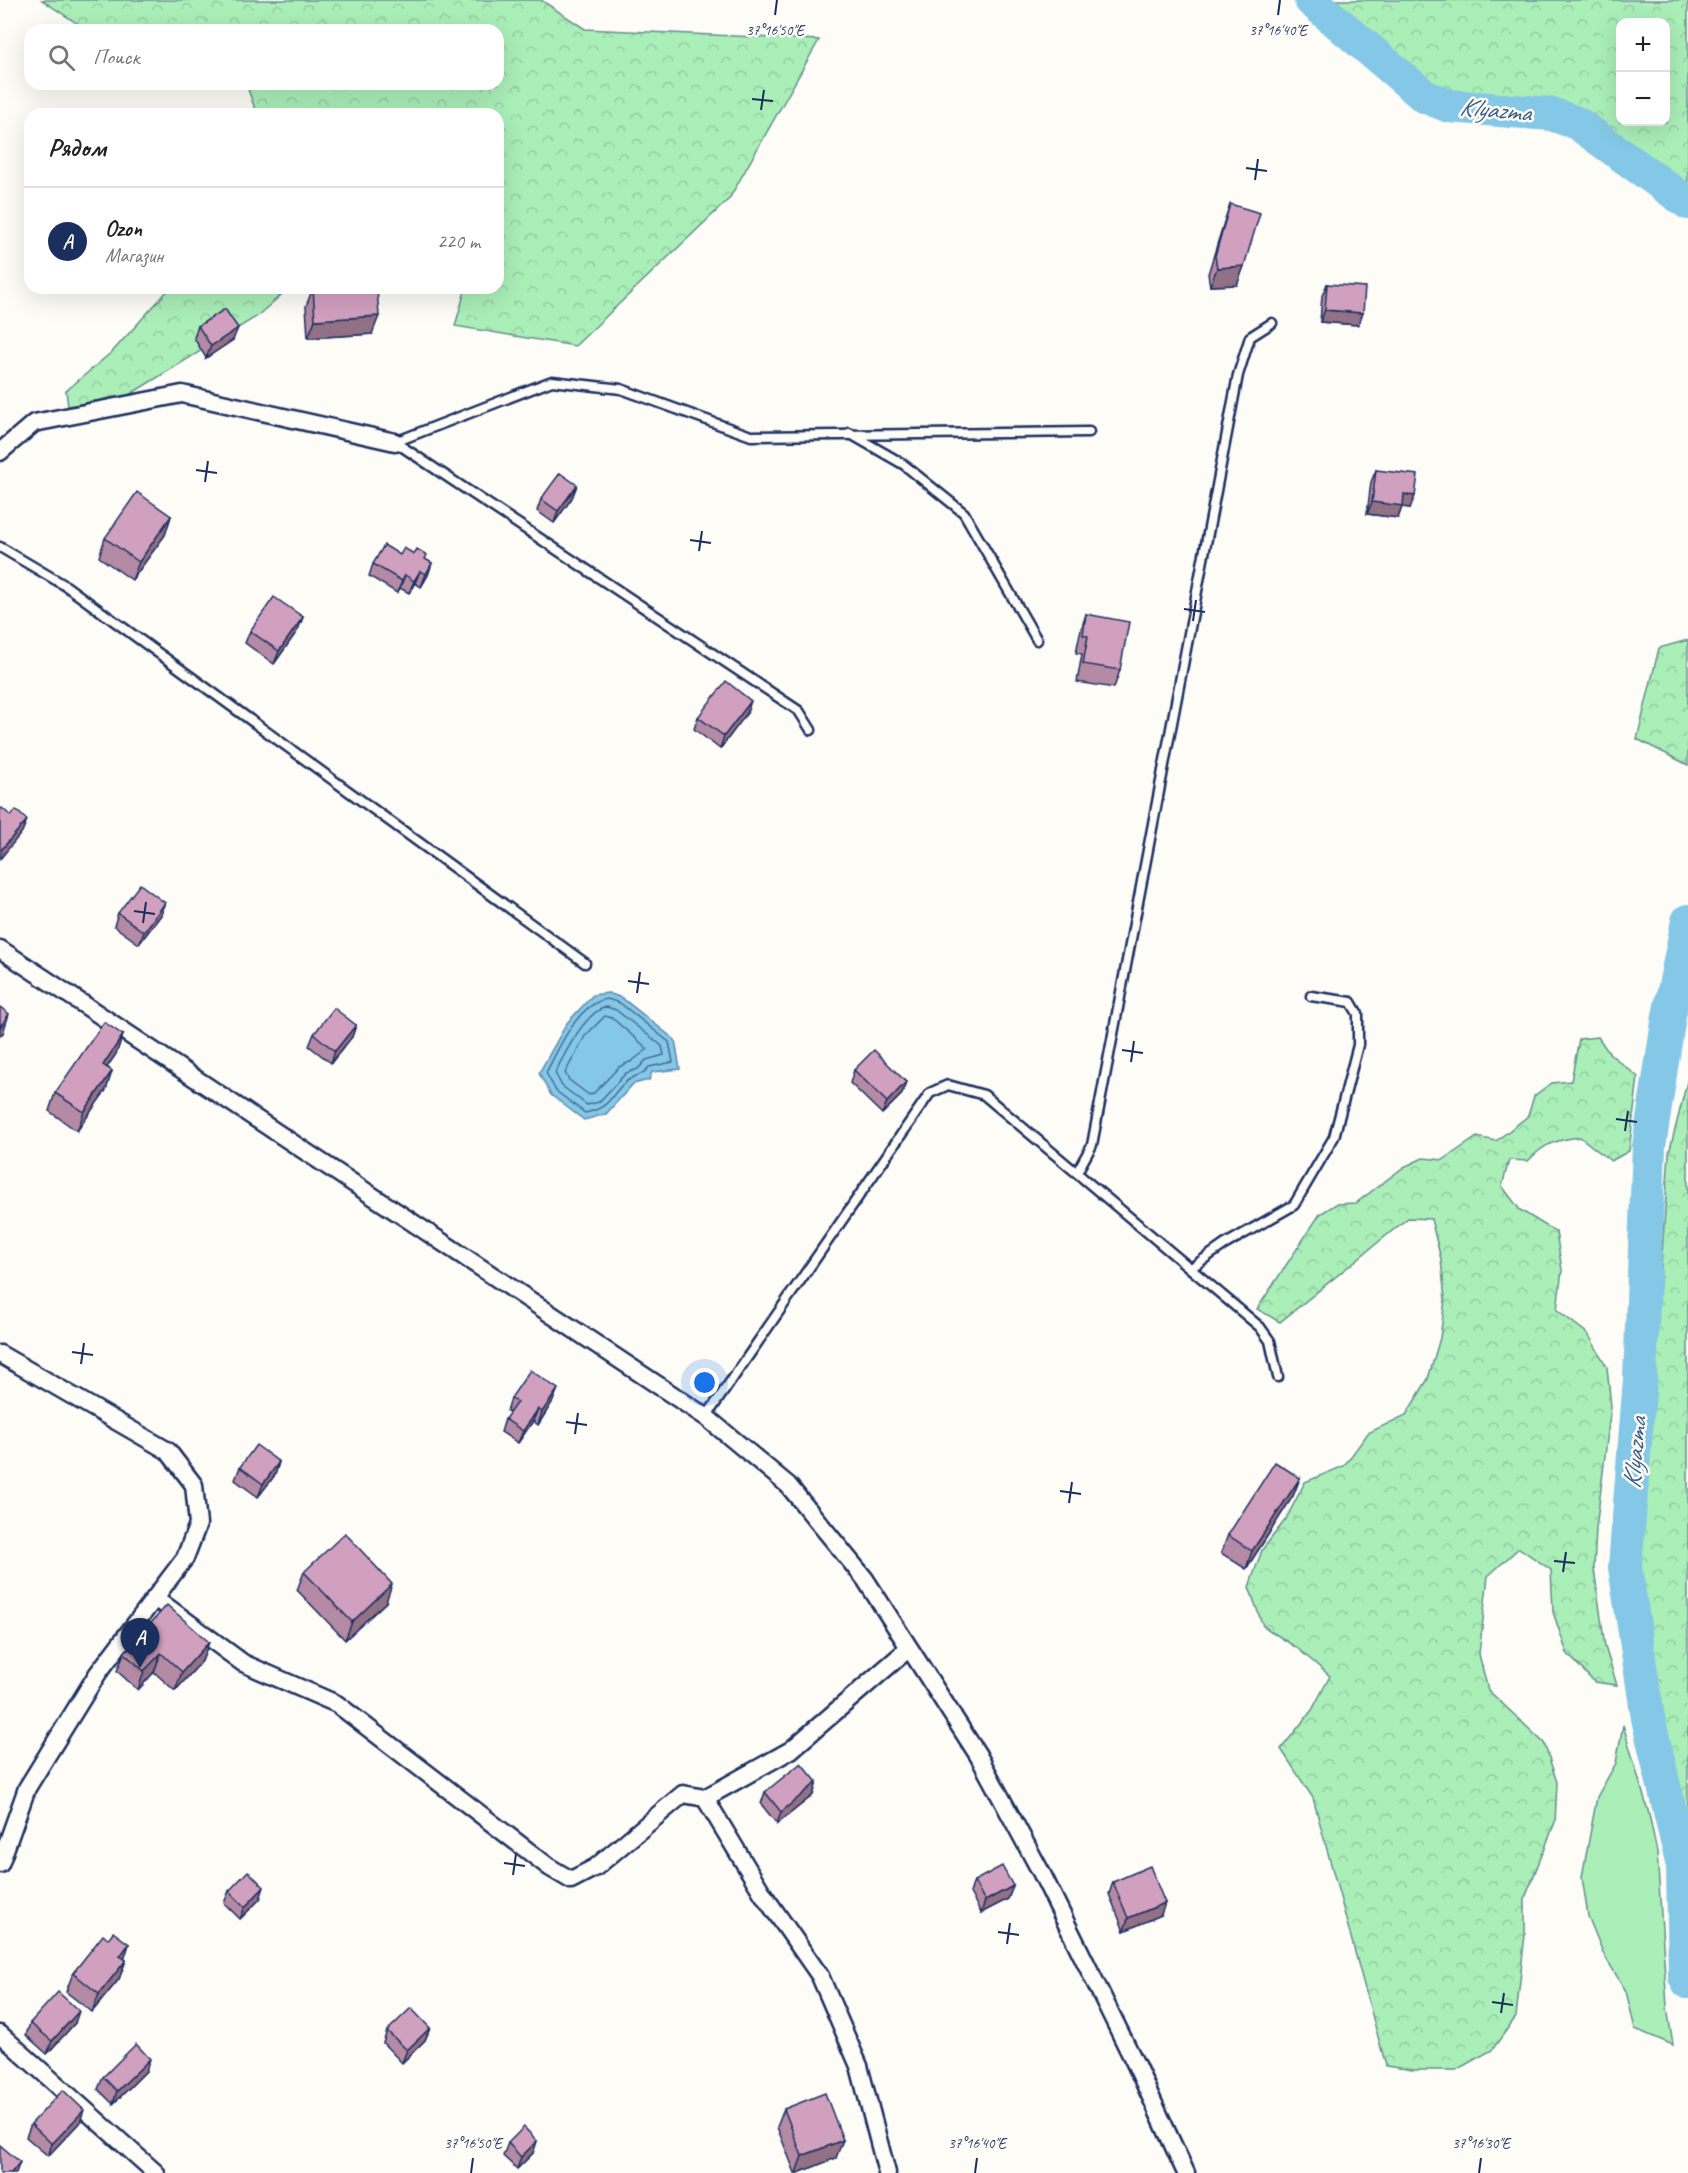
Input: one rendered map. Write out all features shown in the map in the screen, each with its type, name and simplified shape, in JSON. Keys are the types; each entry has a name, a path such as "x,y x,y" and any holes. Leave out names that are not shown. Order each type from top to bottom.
{"street":[{"path":"0,452 34,423 182,394 395,442"},
{"path":"0,949 706,1417 788,1485 865,1579 978,1755 1042,1874 1136,2065 1186,2173"},
{"path":"0,1354 168,1451 194,1485 198,1524 185,1557 98,1673 27,1788 0,1864"},
{"path":"156,1598 243,1664 337,1704 549,1867 571,1880 596,1867 683,1794 705,1798 791,1750 908,1649"},
{"path":"705,1798 763,1894 820,1976 859,2066 887,2173"},
{"path":"0,2034 156,2173"}],"lane":[{"path":"1077,1172 1092,1145 1238,375 1250,337 1272,323"},
{"path":"395,442 552,381 621,389 751,436 848,433 1089,432"},
{"path":"848,433 903,464 964,513 1038,640"},
{"path":"395,442 799,711 811,730"},
{"path":"0,547 66,586 585,963"},
{"path":"1191,1268 1224,1245 1294,1205 1334,1137 1358,1045 1358,1014 1351,1002 1311,996"},
{"path":"706,1417 930,1093 948,1085 984,1095 1260,1327 1270,1341 1278,1377"}],"green space":[{"path":"42,0 541,0 585,29 819,40 729,199 575,346 455,326 464,294 504,294 504,108 255,108 248,90 504,90 504,24 78,24"},
{"path":"1327,0 1688,0 1688,192 1579,112 1512,95 1426,89"},
{"path":"165,294 282,294 256,317 129,395 68,406 66,391 113,351"},
{"path":"1688,640 1688,765 1637,739 1659,648"},
{"path":"1598,1037 1609,1053 1638,1077 1629,1151 1611,1161 1580,1137 1557,1141 1540,1150 1528,1161 1509,1160 1502,1186 1520,1210 1556,1232 1562,1270 1557,1310 1588,1334 1607,1367 1611,1407 1596,1529 1594,1568 1605,1647 1617,1685 1594,1682 1567,1653 1553,1612 1551,1570 1519,1548 1488,1576 1479,1654 1488,1690 1544,1743 1557,1782 1555,1822 1525,1898 1525,1934 1516,2017 1492,2050 1456,2070 1413,2070 1386,2066 1313,1798 1281,1749 1312,1710 1330,1676 1297,1648 1263,1626 1249,1587 1262,1550 1286,1519 1305,1482 1344,1466 1368,1433 1406,1415 1428,1379 1440,1338 1445,1300 1441,1259 1431,1219 1408,1218 1280,1322 1257,1309 1320,1214 1336,1204 1356,1203 1404,1167 1423,1158 1443,1160 1477,1137 1496,1141 1528,1116 1534,1096 1552,1083 1571,1081 1579,1039"},
{"path":"1688,1078 1688,1840 1655,1696 1639,1582 1669,1153"},
{"path":"1623,1725 1649,1814 1657,1852 1667,2007 1673,2045 1635,2029 1626,1991 1604,1955 1588,1916 1582,1877 1597,1797 1616,1763"}],"water":[{"path":"608,993 622,998 675,1040 680,1069 652,1072 649,1080 633,1084 606,1114 584,1120 551,1095 539,1073 567,1023 593,995"}],"building":[{"path":"1230,204 1260,213 1244,266 1217,268 1215,256"},
{"path":"1327,284 1365,287 1363,313 1325,310"},
{"path":"313,294 377,294 379,316 315,320"},
{"path":"225,309 238,328 211,346 198,326"},
{"path":"1376,470 1418,475 1415,496 1404,494 1403,506 1372,502"},
{"path":"560,473 577,485 558,511 541,499"},
{"path":"137,492 171,516 139,562 105,538"},
{"path":"384,545 400,555 404,548 414,554 417,549 427,555 425,559 432,563 426,574 420,571 414,581 405,575 402,581 373,564"},
{"path":"274,597 303,617 279,651 250,631"},
{"path":"1086,614 1129,622 1120,670 1083,664 1088,636 1083,635"},
{"path":"726,681 751,701 724,736 698,717"},
{"path":"2,808 11,816 16,810 27,820 1,850 0,810"},
{"path":"140,884 165,903 144,932 118,913"},
{"path":"0,1007 9,1014 0,1027"},
{"path":"334,1008 356,1025 335,1051 314,1034"},
{"path":"104,1022 123,1035 103,1065 112,1071 84,1112 55,1093"},
{"path":"874,1050 906,1082 887,1102 854,1070"},
{"path":"530,1370 558,1389 542,1412 538,1409 523,1431 505,1419 517,1402 511,1398"},
{"path":"256,1445 279,1462 263,1484 240,1467"},
{"path":"1275,1462 1300,1478 1252,1551 1228,1535"},
{"path":"345,1533 392,1584 352,1622 304,1572"},
{"path":"167,1605 209,1642 182,1672 161,1653 144,1671 124,1653"},
{"path":"801,1763 817,1782 781,1812 765,1792"},
{"path":"1002,1866 1013,1886 985,1901 974,1881"},
{"path":"1150,1866 1165,1903 1128,1918 1113,1882"},
{"path":"248,1871 264,1887 245,1907 229,1891"},
{"path":"113,1932 129,1944 120,1956 126,1960 99,1994 73,1973 103,1935 108,1939"},
{"path":"58,1992 79,2011 52,2041 30,2023"},
{"path":"411,2008 430,2028 407,2050 387,2031"},
{"path":"136,2044 150,2059 117,2091 103,2077"},
{"path":"63,2090 84,2110 52,2144 31,2124"},
{"path":"825,2093 843,2140 802,2156 784,2109"},
{"path":"524,2127 537,2141 521,2157 508,2143"},
{"path":"0,2145 20,2162 11,2173 0,2173"}],"waterway":[{"name":"Klyazma","path":"1311,0 1424,96 1449,106 1551,114 1577,123 1688,203"},
{"name":"Klyazma","path":"1688,921 1669,1016 1649,1146 1640,1379 1625,1567 1648,1718 1683,1866 1685,1976 1688,1982"}],"place":[{"name":"Ozon","path":"140,1668"}]}
